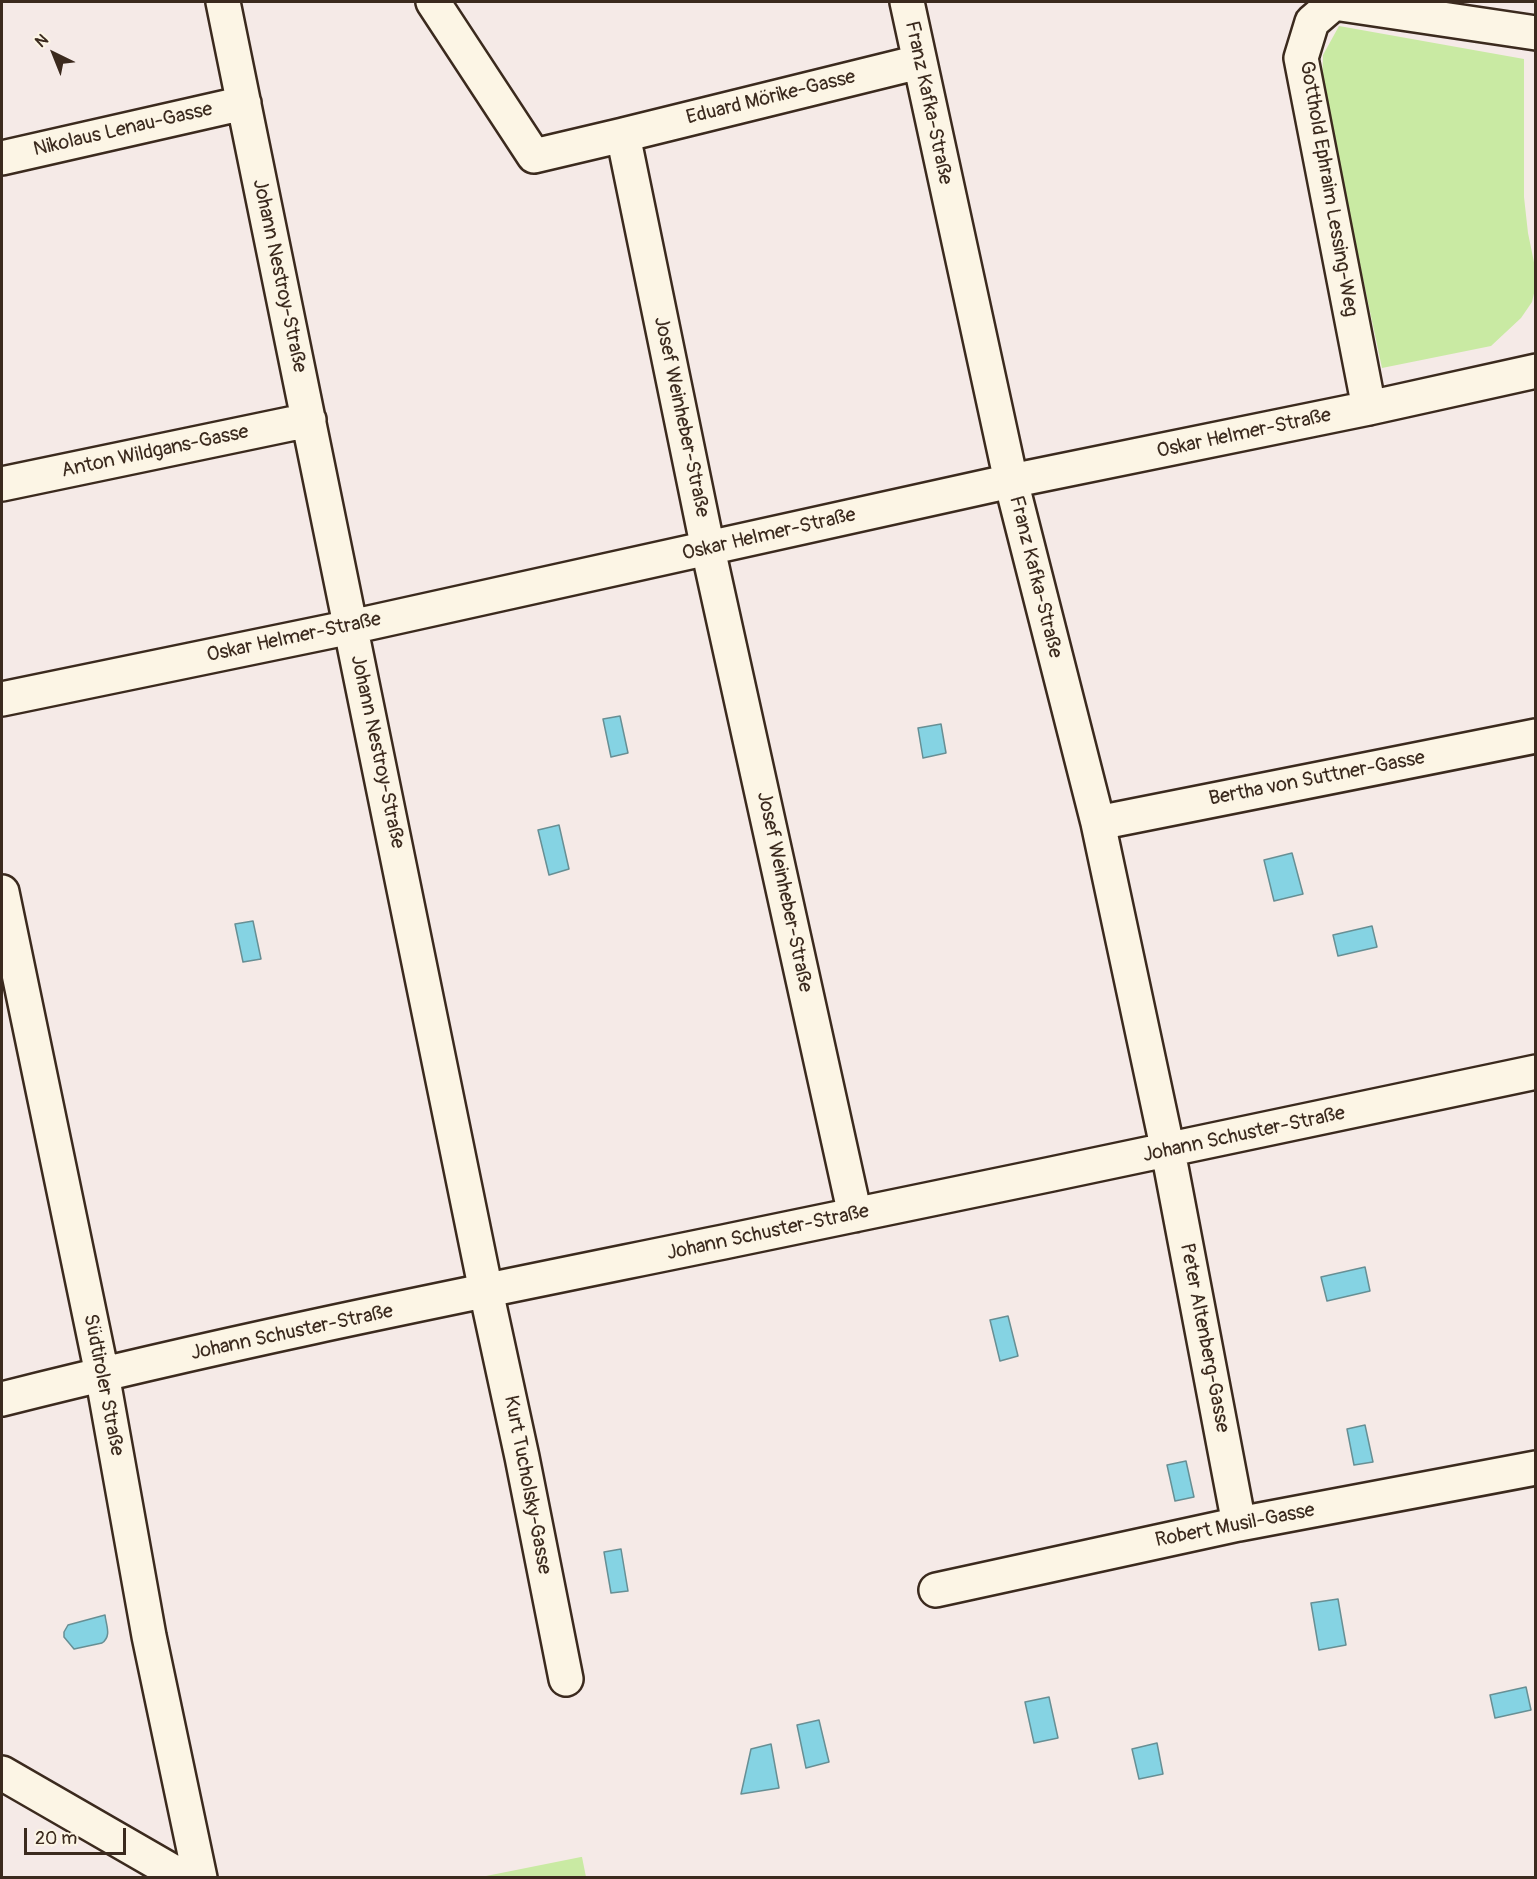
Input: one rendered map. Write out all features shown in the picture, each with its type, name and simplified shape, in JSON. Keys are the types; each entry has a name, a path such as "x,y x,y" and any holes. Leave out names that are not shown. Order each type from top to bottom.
{"street":[{"name":"Johann Nestroy-Straße","path":"223,2 486,1291"},
{"path":"433,2 534,156 623,135"},
{"name":"Franz Kafka-Straße","path":"907,2 1011,481 1098,823 1168,1151"},
{"name":"Gotthold Ephraim Lessing-Weg","path":"1369,408 1300,58 1312,22 1335,3 1536,33"},
{"name":"Eduard Mörike-Gasse","path":"623,135 919,62"},
{"name":"Nikolaus Lenau-Gasse","path":"2,158 244,103"},
{"name":"Josef Weinheber-Straße","path":"623,135 708,549 855,1215"},
{"name":"Oskar Helmer-Straße","path":"2,699 351,627 1011,481 1369,408 1536,371"},
{"name":"Anton Wildgans-Gasse","path":"2,484 309,420"},
{"name":"Bertha von Suttner-Gasse","path":"1098,823 1536,736"},
{"name":"Südtiroler Straße","path":"2,892 102,1374 149,1636 200,1878"},
{"name":"Johann Schuster-Straße","path":"2,1399 102,1374 486,1291 1168,1151 1536,1072"},
{"name":"Peter Altenberg-Gasse","path":"1168,1151 1239,1524"},
{"name":"Kurt Tucholsky-Gasse","path":"486,1291 566,1679"},
{"name":"Robert Musil-Gasse","path":"936,1590 1239,1524 1536,1468"},
{"path":"2,1773 184,1878"}],"green space":[{"path":"1339,26 1524,59 1524,197 1536,272 1535,289 1532,302 1521,318 1491,346 1382,368 1322,86 1323,55"},
{"path":"581,1857 586,1877 481,1877"}],"water":[{"path":"620,716 628,753 611,757 603,719"},
{"path":"941,724 946,753 923,758 918,728"},
{"path":"559,825 569,869 549,875 538,830"},
{"path":"1292,853 1303,894 1274,901 1264,860"},
{"path":"253,921 261,959 243,962 235,924"},
{"path":"1372,926 1377,947 1338,956 1333,935"},
{"path":"1365,1267 1370,1291 1327,1301 1321,1277"},
{"path":"1008,1316 1018,1356 1000,1361 990,1320"},
{"path":"1365,1425 1373,1462 1354,1465 1347,1429"},
{"path":"1186,1461 1194,1497 1175,1501 1167,1465"},
{"path":"621,1549 628,1591 611,1593 604,1552"},
{"path":"1338,1599 1346,1645 1319,1650 1311,1603"},
{"path":"105,1615 108,1634 102,1643 74,1649 64,1637 68,1625"},
{"path":"1526,1687 1531,1710 1495,1718 1490,1695"},
{"path":"1049,1697 1058,1738 1034,1743 1025,1702"},
{"path":"819,1720 829,1762 806,1768 797,1725"},
{"path":"1157,1743 1163,1774 1139,1779 1132,1749"},
{"path":"771,1744 779,1788 741,1794 751,1749"}]}
